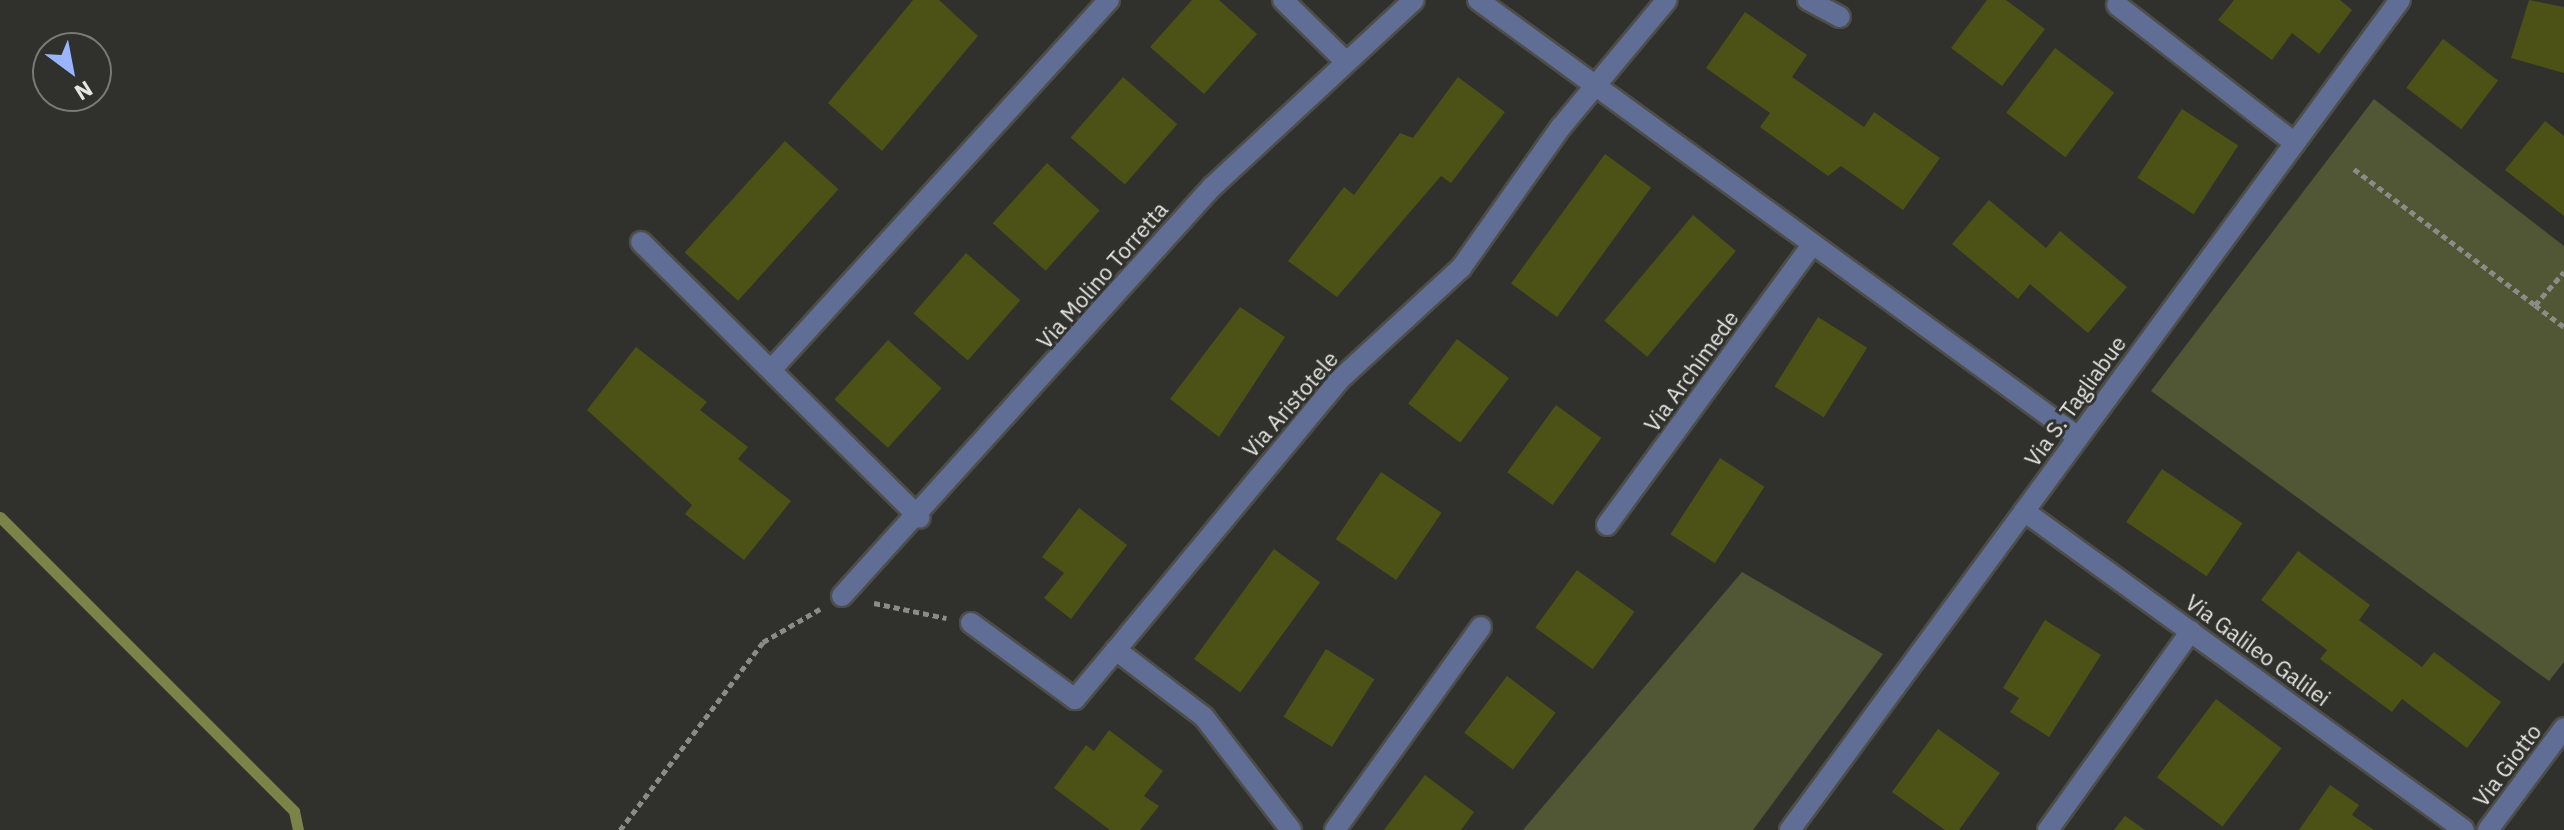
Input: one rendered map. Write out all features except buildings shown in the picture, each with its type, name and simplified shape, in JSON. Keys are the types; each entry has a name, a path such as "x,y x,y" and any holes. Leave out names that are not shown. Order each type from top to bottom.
{"street":[{"path":"771,370 1109,0"},
{"path":"1283,0 1344,60"},
{"name":"Via Molino Torretta","path":"842,596 920,518 1212,187 1344,60 1414,0"},
{"path":"1478,0 2078,437"},
{"name":"Via Aristotele","path":"971,623 1075,699 1339,380 1461,268 1596,84 1667,0"},
{"path":"1808,0 1840,17"},
{"name":"Via S. Tagliabue","path":"1790,830 2400,0"},
{"path":"2117,5 2295,143"},
{"path":"641,242 920,518"},
{"name":"Via Archimede","path":"1607,525 1813,244"},
{"name":"Via Galileo Galilei","path":"2024,511 2464,830"},
{"path":"1335,830 1481,627"},
{"path":"2048,830 2191,631"},
{"path":"1116,650 1204,717 1291,830"},
{"name":"Via Giotto","path":"2488,830 2564,728"}],"path":[{"path":"2354,169 2564,327"},
{"path":"2535,305 2564,272"},
{"path":"620,830 763,642 842,596 971,623"}],"green space":[{"path":"2374,99 2564,246 2564,662 2549,681 2151,391"},
{"path":"1742,572 1883,654 1753,830 1523,830"}],"waterway":[{"path":"0,517 294,811 298,830"}]}
